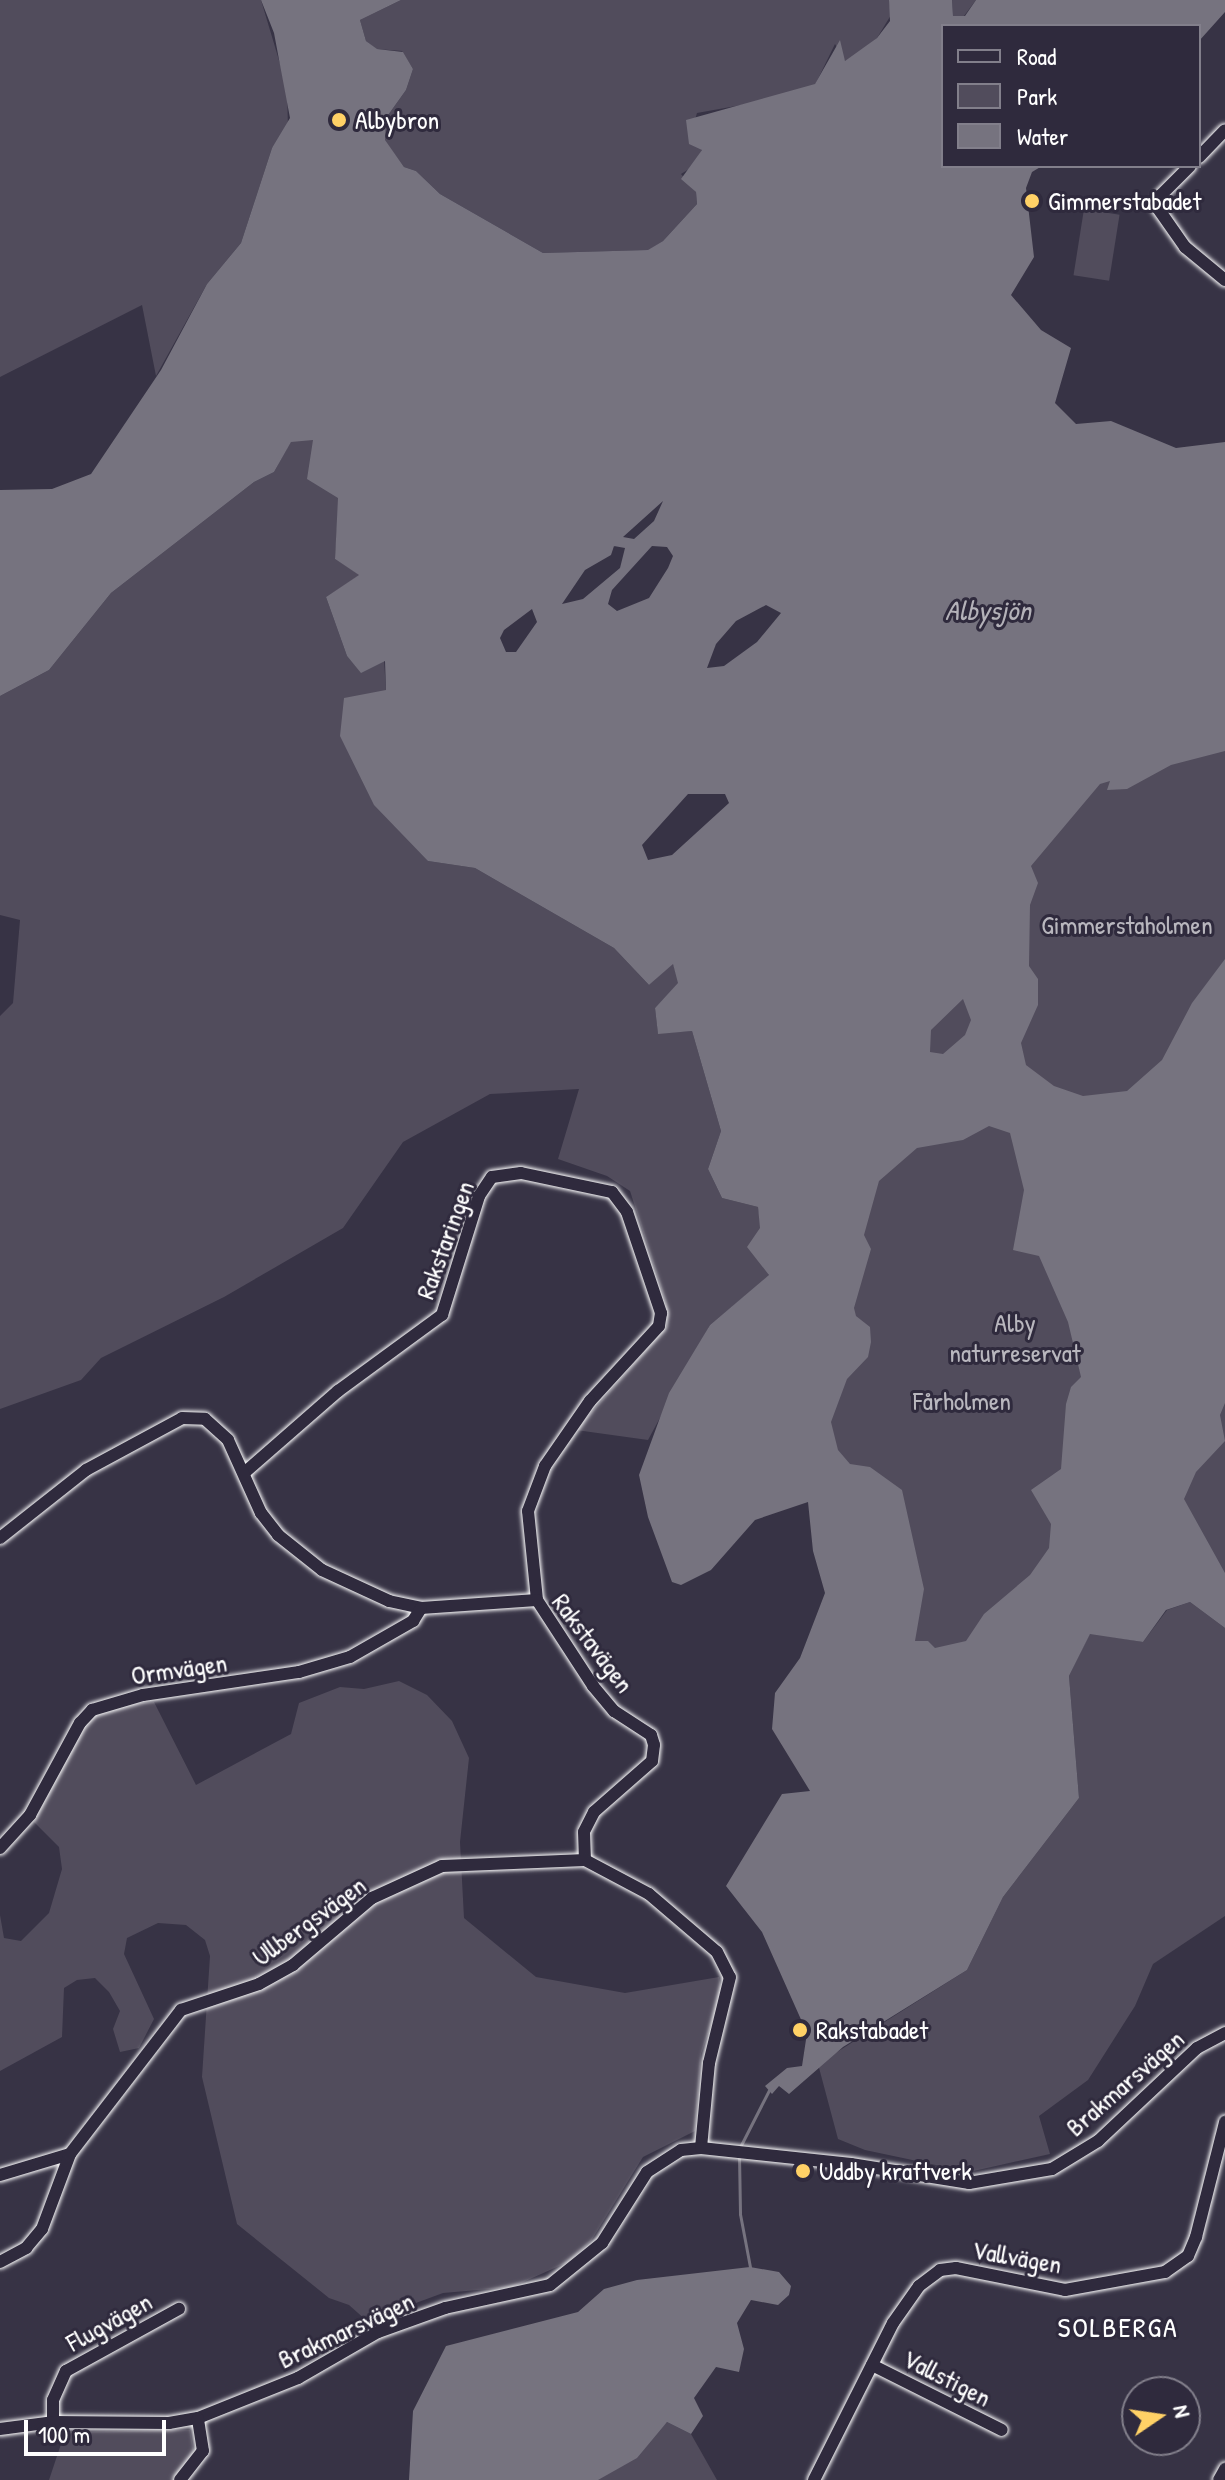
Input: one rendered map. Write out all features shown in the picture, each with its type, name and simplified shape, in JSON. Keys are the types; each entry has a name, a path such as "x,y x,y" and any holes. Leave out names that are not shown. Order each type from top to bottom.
{"street":[{"path":"1201,155 1225,130"},
{"path":"1188,168 1161,195 1157,207 1185,247 1225,280"},
{"name":"Rakstaringen","path":"244,1473 338,1391 442,1315 479,1196 492,1177 521,1173 612,1192 627,1212 661,1313 659,1326 590,1401 545,1466 528,1511 528,1557 537,1600"},
{"name":"Rakstavägen","path":"0,1538 86,1470 182,1418 214,1423 244,1473 261,1513 298,1555 350,1585 421,1608 537,1600 593,1686 614,1711 651,1735 654,1745 652,1761 594,1812 584,1832 585,1860"},
{"name":"Ormvägen","path":"0,1848 30,1815 80,1723 92,1710 143,1695 299,1672 350,1657 413,1621 421,1608"},
{"path":"585,1860 649,1894 717,1952 730,1977 709,2063 701,2148"},
{"name":"Ullbergsvägen","path":"0,2262 26,2248 42,2229 70,2154 181,2010 248,1990 293,1965 372,1898 442,1866 585,1860"},
{"name":"Brakmarsvägen","path":"0,2429 53,2422 127,2426 198,2418 298,2378 378,2332 445,2308 550,2285 602,2243 641,2180 661,2159 701,2148 769,2158 851,2164 969,2183 1052,2169 1098,2141 1197,2048 1225,2033"},
{"name":"Vallvägen","path":"814,2480 893,2323 919,2286 940,2270 956,2268 1065,2290 1165,2272 1178,2265 1196,2237 1225,2122"},
{"path":"0,2175 70,2154"},
{"name":"Flugvägen","path":"53,2422 53,2400 66,2371 179,2309"},
{"name":"Vallstigen","path":"872,2365 1002,2430"},
{"path":"180,2480 203,2451 198,2418"},
{"path":"1219,2480 1225,2469"}],"green space":[{"path":"0,0 261,0 287,87 288,129 272,148 241,243 207,284 156,376 142,305 0,377"},
{"path":"401,0 889,0 891,15 877,38 851,60 845,61 835,44 815,85 769,100 697,113 691,133 702,150 694,166 681,174 696,192 697,204 663,241 649,250 543,253 440,194 416,171 404,167 384,140 386,118 406,90 413,69 402,51 376,49 366,41 360,20"},
{"path":"952,0 976,0 964,16 953,16"},
{"path":"1084,209 1120,215 1109,281 1074,275"},
{"path":"318,435 339,498 335,559 360,575 326,597 347,656 361,672 384,660 386,690 428,861 475,868 614,948 649,985 673,963 679,983 655,1008 658,1033 692,1031 721,1131 708,1169 722,1198 758,1207 769,1276 710,1325 648,1440 576,1430 667,1326 666,1303 630,1191 607,1176 558,1159 579,1089 490,1094 403,1142 343,1228 224,1297 101,1358 81,1380 0,1409 0,1016 13,1003 20,920 0,915 0,696 49,670 111,593 254,482 274,472 291,441"},
{"name":"Alby naturreservat","path":"1225,488 1225,1612 1174,1539 912,1803 799,1384 878,504"},
{"path":"1190,1602 1225,1628 1225,1916 1153,1964 1135,2006 1088,2080 1039,2116 1050,2154 969,2172 865,2150 838,2139 818,2064 967,1970 1003,1897 1079,1798 1069,1676 1090,1633 1143,1642 1167,1610"},
{"path":"399,1681 427,1695 452,1721 469,1758 460,1842 464,1918 536,1977 625,1993 719,1977 722,1993 701,2054 695,2131 643,2157 591,2241 568,2262 512,2287 443,2293 367,2321 349,2305 329,2298 237,2224 202,2077 210,1956 205,1940 186,1925 158,1923 127,1938 124,1954 154,2019 139,2048 120,2052 113,2029 120,2011 109,1992 95,1978 77,1980 64,1988 62,2037 0,2071 0,1915 4,1938 21,1941 49,1913 62,1869 59,1847 34,1822 86,1720 107,1706 154,1702 196,1785 291,1734 299,1703 340,1687 364,1689"},
{"path":"667,2422 691,2434 717,2480 596,2480"},
{"path":"190,2430 194,2453 174,2480 49,2480 65,2432"}],"water":[{"name":"Albysjön","path":"261,0 401,0 360,20 366,41 377,49 403,52 413,69 406,90 386,118 385,140 404,167 416,171 440,194 543,253 648,250 663,241 697,204 696,192 681,179 702,150 689,144 686,120 815,84 840,40 845,61 877,38 890,21 889,0 952,0 953,16 965,16 976,0 1225,0 1225,12 1201,39 1201,24 941,24 941,168 1039,168 1032,172 1026,188 1034,257 1011,295 1041,330 1071,348 1055,403 1076,424 1111,421 1176,448 1225,442 1225,751 1171,765 1127,789 1107,790 1110,781 1100,784 1031,866 1038,883 1030,905 1029,966 1038,979 1038,1005 1021,1043 1026,1065 1054,1086 1083,1096 1127,1091 1162,1060 1192,1003 1225,959 1225,1403 1220,1415 1225,1441 1196,1472 1184,1499 1225,1573 1225,1628 1190,1602 1166,1610 1143,1642 1090,1634 1069,1676 1079,1798 1003,1897 967,1970 843,2047 789,2094 779,2086 772,2094 765,2086 787,2068 802,2066 807,2033 762,1932 726,1886 782,1794 810,1791 772,1729 775,1693 800,1658 825,1593 813,1551 808,1502 755,1520 711,1570 681,1585 672,1582 648,1517 639,1475 669,1393 710,1325 769,1275 747,1247 760,1228 758,1207 722,1198 708,1169 721,1131 692,1031 658,1034 655,1008 678,983 673,964 649,985 614,948 475,868 428,861 374,805 340,736 344,698 386,690 385,661 361,673 347,656 326,597 359,575 335,559 338,498 307,479 313,440 291,442 274,472 254,482 111,593 49,670 0,696 0,490 52,489 91,474 161,370 207,284 241,243 272,148 290,118 274,33","holes":["663,501 654,521 634,539 623,537","614,546 625,548 620,568 583,599 562,604 585,570 611,555","652,546 667,547 673,556 649,598 617,611 608,604 612,590","766,605 781,613 757,642 724,666 707,668 716,644 736,621","532,609 537,622 516,652 506,652 500,638 504,630","688,794 725,794 729,803 672,855 648,860 642,845","963,999 971,1020 965,1035 943,1054 930,1052 931,1030","989,1126 1010,1133 1024,1190 1013,1250 1039,1256 1068,1322 1081,1377 1071,1387 1066,1404 1061,1469 1031,1490 1051,1524 1049,1548 1030,1575 984,1614 966,1641 935,1648 928,1641 915,1641 924,1589 902,1490 870,1467 850,1464 838,1450 831,1422 847,1379 868,1357 871,1342 870,1327 856,1316 854,1308 871,1249 864,1235 879,1181 917,1148 963,1140"]},
{"path":"750,2267 779,2272 791,2286 789,2295 778,2305 751,2300 737,2323 744,2349 739,2372 716,2367 694,2398 703,2416 691,2434 667,2422 637,2458 598,2480 409,2480 413,2411 446,2346 578,2312 604,2289 637,2280"}],"waterway":[{"path":"740,2147 769,2090"},
{"path":"739,2155 740,2214 750,2267"}],"place":[{"name":"Albybron","path":"339,120"},
{"name":"Gimmerstabadet","path":"1032,201"},
{"name":"Rakstabadet","path":"800,2030"},
{"name":"Uddby kraftverk","path":"803,2171"}],"district":[{"name":"SOLBERGA","path":"1118,2327"}],"park label":[{"name":"Gimmerstaholmen","path":"1127,925"},
{"name":"Fårholmen","path":"962,1401"}]}
